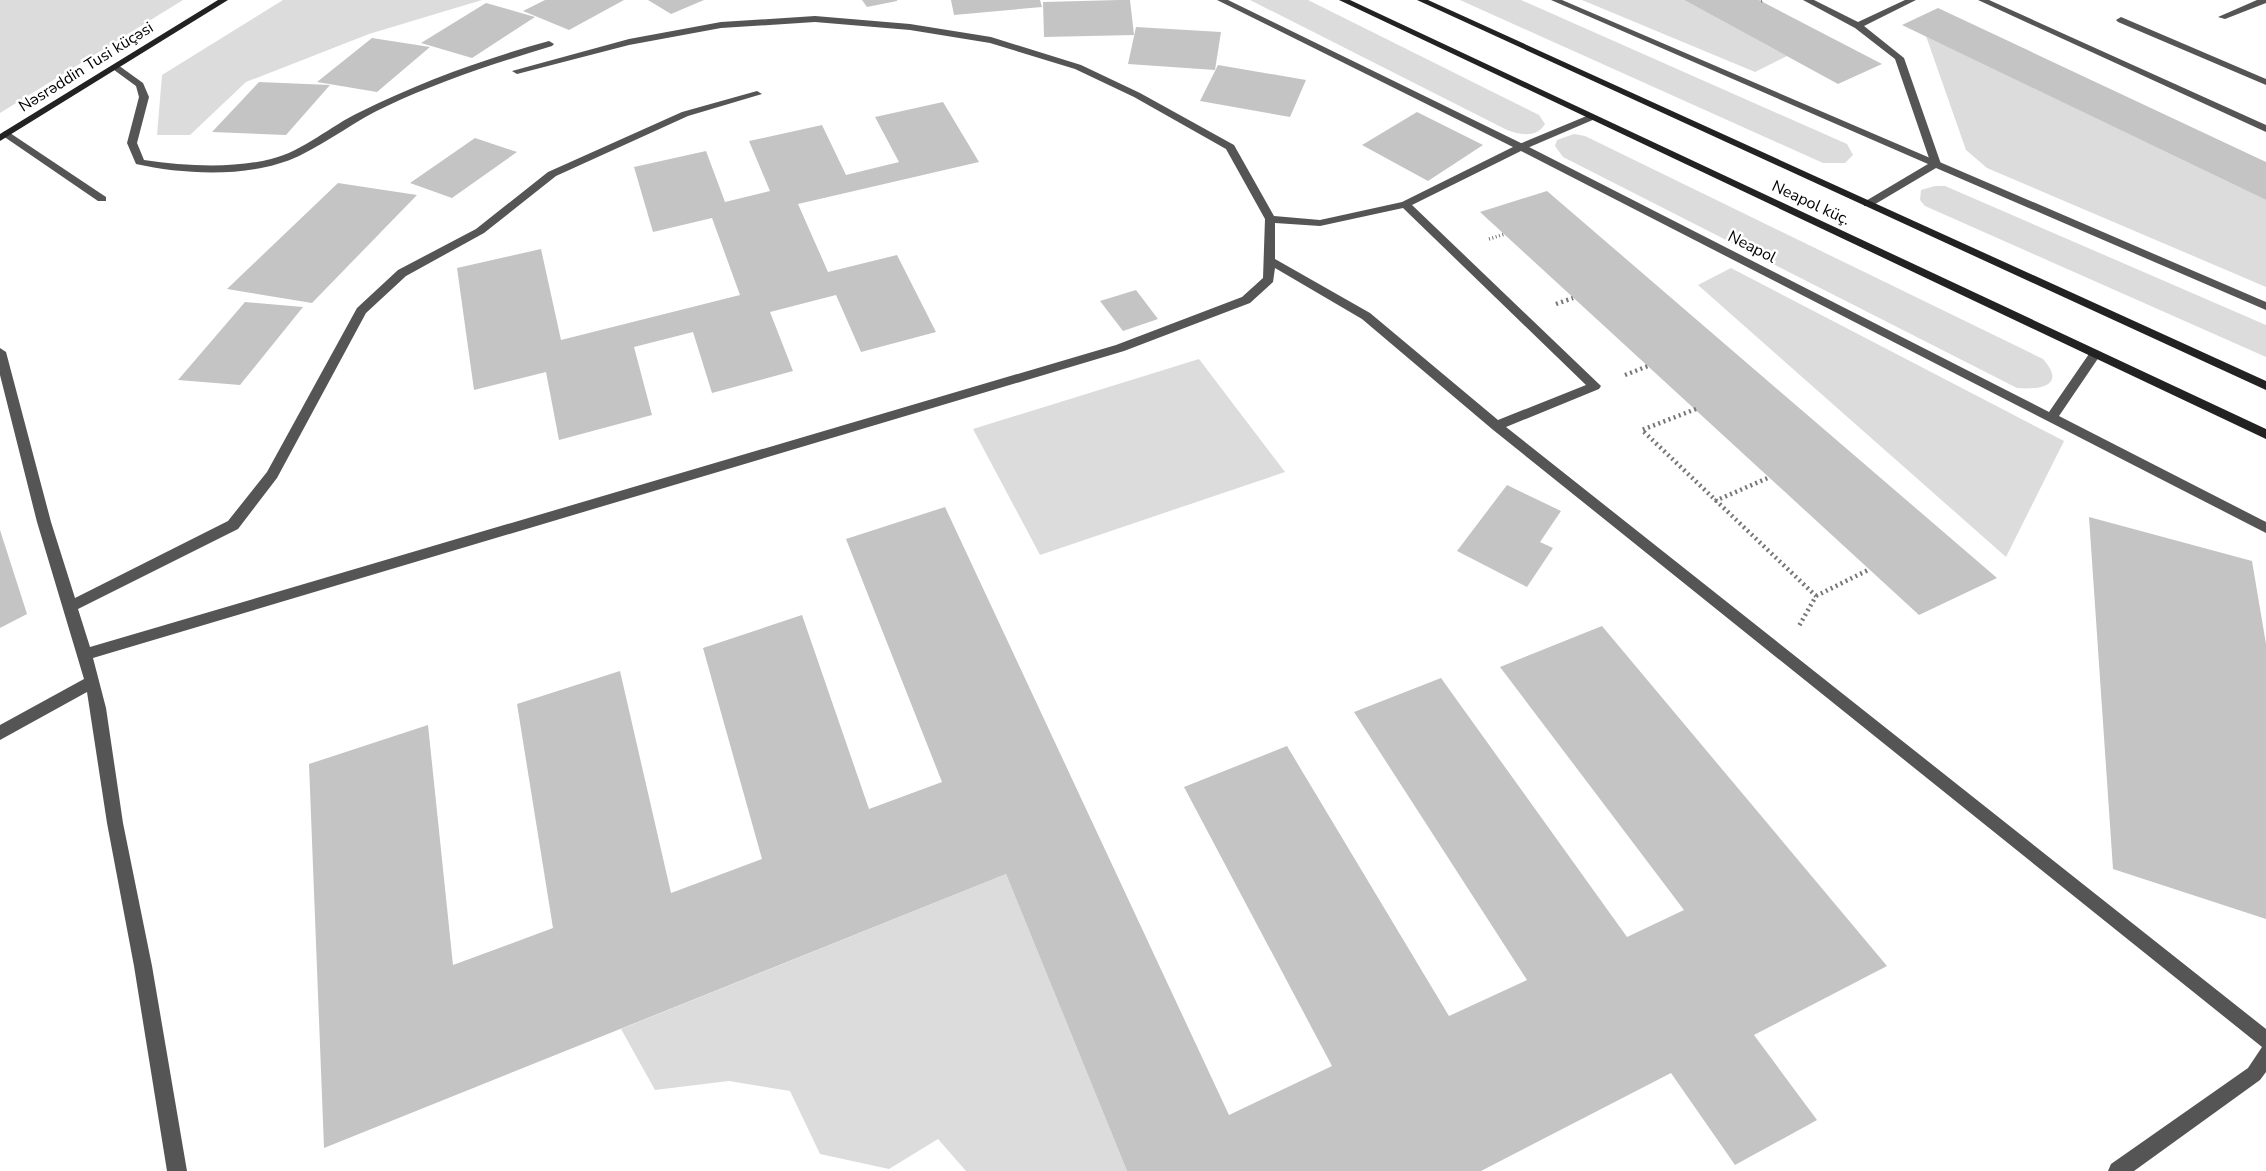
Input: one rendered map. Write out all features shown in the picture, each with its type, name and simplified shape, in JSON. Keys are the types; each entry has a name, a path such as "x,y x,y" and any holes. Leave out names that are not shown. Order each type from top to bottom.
{"main road":[{"name":"Nəsrəddin Tusi küçəsi","path":"4,136 224,0"},
{"name":"Neapol küç.","path":"1343,0 2266,434"},
{"name":"Neapol küç.","path":"1421,0 2266,386"}],"street":[{"name":"Neapol","path":"1221,0 1521,147 2266,528"},
{"path":"1555,0 2266,306"},
{"path":"1807,0 1858,26 1899,58 1936,164"},
{"path":"1858,26 1912,0"},
{"path":"1982,0 2266,130"},
{"path":"2222,16 2265,0"},
{"path":"85,654 1120,348 1246,300 1269,279 1270,219 1230,146 1137,95 1078,67 991,40 910,27 815,19 721,25 629,42 517,71"},
{"path":"2120,20 2266,82"},
{"path":"115,67 140,86 144,97 132,143 140,162 166,167 249,166 276,161 296,153 360,116 438,80 549,44"},
{"path":"71,606 233,525 272,475 361,311 401,274 480,231 552,174 685,114 757,94"},
{"path":"1270,219 1320,223 1405,204 1521,147 1592,117"},
{"path":"4,136 102,199"},
{"path":"1868,204 1936,164"},
{"path":"1405,204 1595,386 1496,426"},
{"path":"1270,261 1366,316 1496,426 2266,1040"},
{"path":"0,352 44,522 92,682 177,1171"},
{"path":"2051,418 2095,354"},
{"path":"0,733 92,682"},
{"path":"2119,1171 2254,1074 2266,1055"}],"path":[{"path":"1696,409 1642,430 1816,596"},
{"path":"1715,501 1770,477"},
{"path":"1783,654 1816,596 1870,569"}],"shaded area":[{"path":"0,0 183,0 0,113"},
{"path":"283,0 482,0 369,34 246,82 190,135 157,135 162,75"},
{"path":"1250,0 1308,0 1539,115 1545,124 1538,132 1533,133 1523,134 1507,130"},
{"path":"1460,0 1521,0 1847,144 1853,155 1845,163 1823,163"},
{"path":"1582,0 1684,0 1787,56 1755,72"},
{"path":"1926,36 2266,200 2266,287 1987,168 1966,150"},
{"path":"1574,134 1585,136 2043,359 2050,368 2051,381 2042,387 2017,388 1563,157 1555,146 1557,140"},
{"path":"1945,186 2266,325 2266,357 1925,206 1920,200 1921,190"},
{"path":"1731,268 2064,441 2006,557 1698,285"},
{"path":"1199,359 1285,472 1040,555 973,429"},
{"path":"1006,874 1127,1171 966,1171 938,1139 889,1169 820,1154 790,1091 729,1081 655,1090 621,1029"}],"building":[{"path":"545,0 624,0 569,30 523,11"},
{"path":"648,0 704,0 671,14"},
{"path":"862,0 897,0 897,1 867,7"},
{"path":"951,0 1040,0 1042,7 954,15"},
{"path":"1130,0 1134,35 1044,37 1043,2"},
{"path":"1684,0 1759,0 1882,64 1838,84"},
{"path":"486,3 535,17 472,58 421,43"},
{"path":"1938,8 2266,162 2266,200 1902,25"},
{"path":"1136,27 1221,32 1215,70 1128,64"},
{"path":"372,38 430,47 377,92 317,82"},
{"path":"1218,65 1306,80 1290,117 1200,101"},
{"path":"259,82 330,85 286,135 212,132"},
{"path":"943,102 979,162 798,204 828,272 897,255 936,332 861,352 836,295 770,312 793,371 712,393 693,332 634,347 652,415 559,440 546,372 474,390 457,268 541,249 561,340 740,295 712,218 653,232 634,167 706,151 725,202 770,191 749,141 822,125 846,175 899,162 875,117"},
{"path":"1417,112 1483,145 1428,181 1362,145"},
{"path":"475,138 517,152 452,198 410,183"},
{"path":"338,183 417,195 312,303 227,289"},
{"path":"1547,191 1997,578 1919,615 1480,212"},
{"path":"1136,290 1158,319 1123,331 1100,301"},
{"path":"245,302 303,307 240,385 178,380"},
{"path":"1507,485 1561,511 1540,542 1553,548 1527,587 1457,551"},
{"path":"945,507 1229,1115 1332,1066 1184,787 1287,746 1449,1016 1527,980 1354,712 1441,678 1627,937 1684,910 1500,667 1602,626 1887,966 1754,1035 1817,1120 1735,1165 1671,1073 1481,1171 1127,1171 1006,874 324,1148 309,764 428,725 453,965 553,928 517,704 620,671 671,893 762,859 703,648 802,615 869,809 942,782 846,539"},
{"path":"2089,517 2252,561 2266,644 2266,919 2113,869"},
{"path":"0,530 27,614 0,628"}]}
